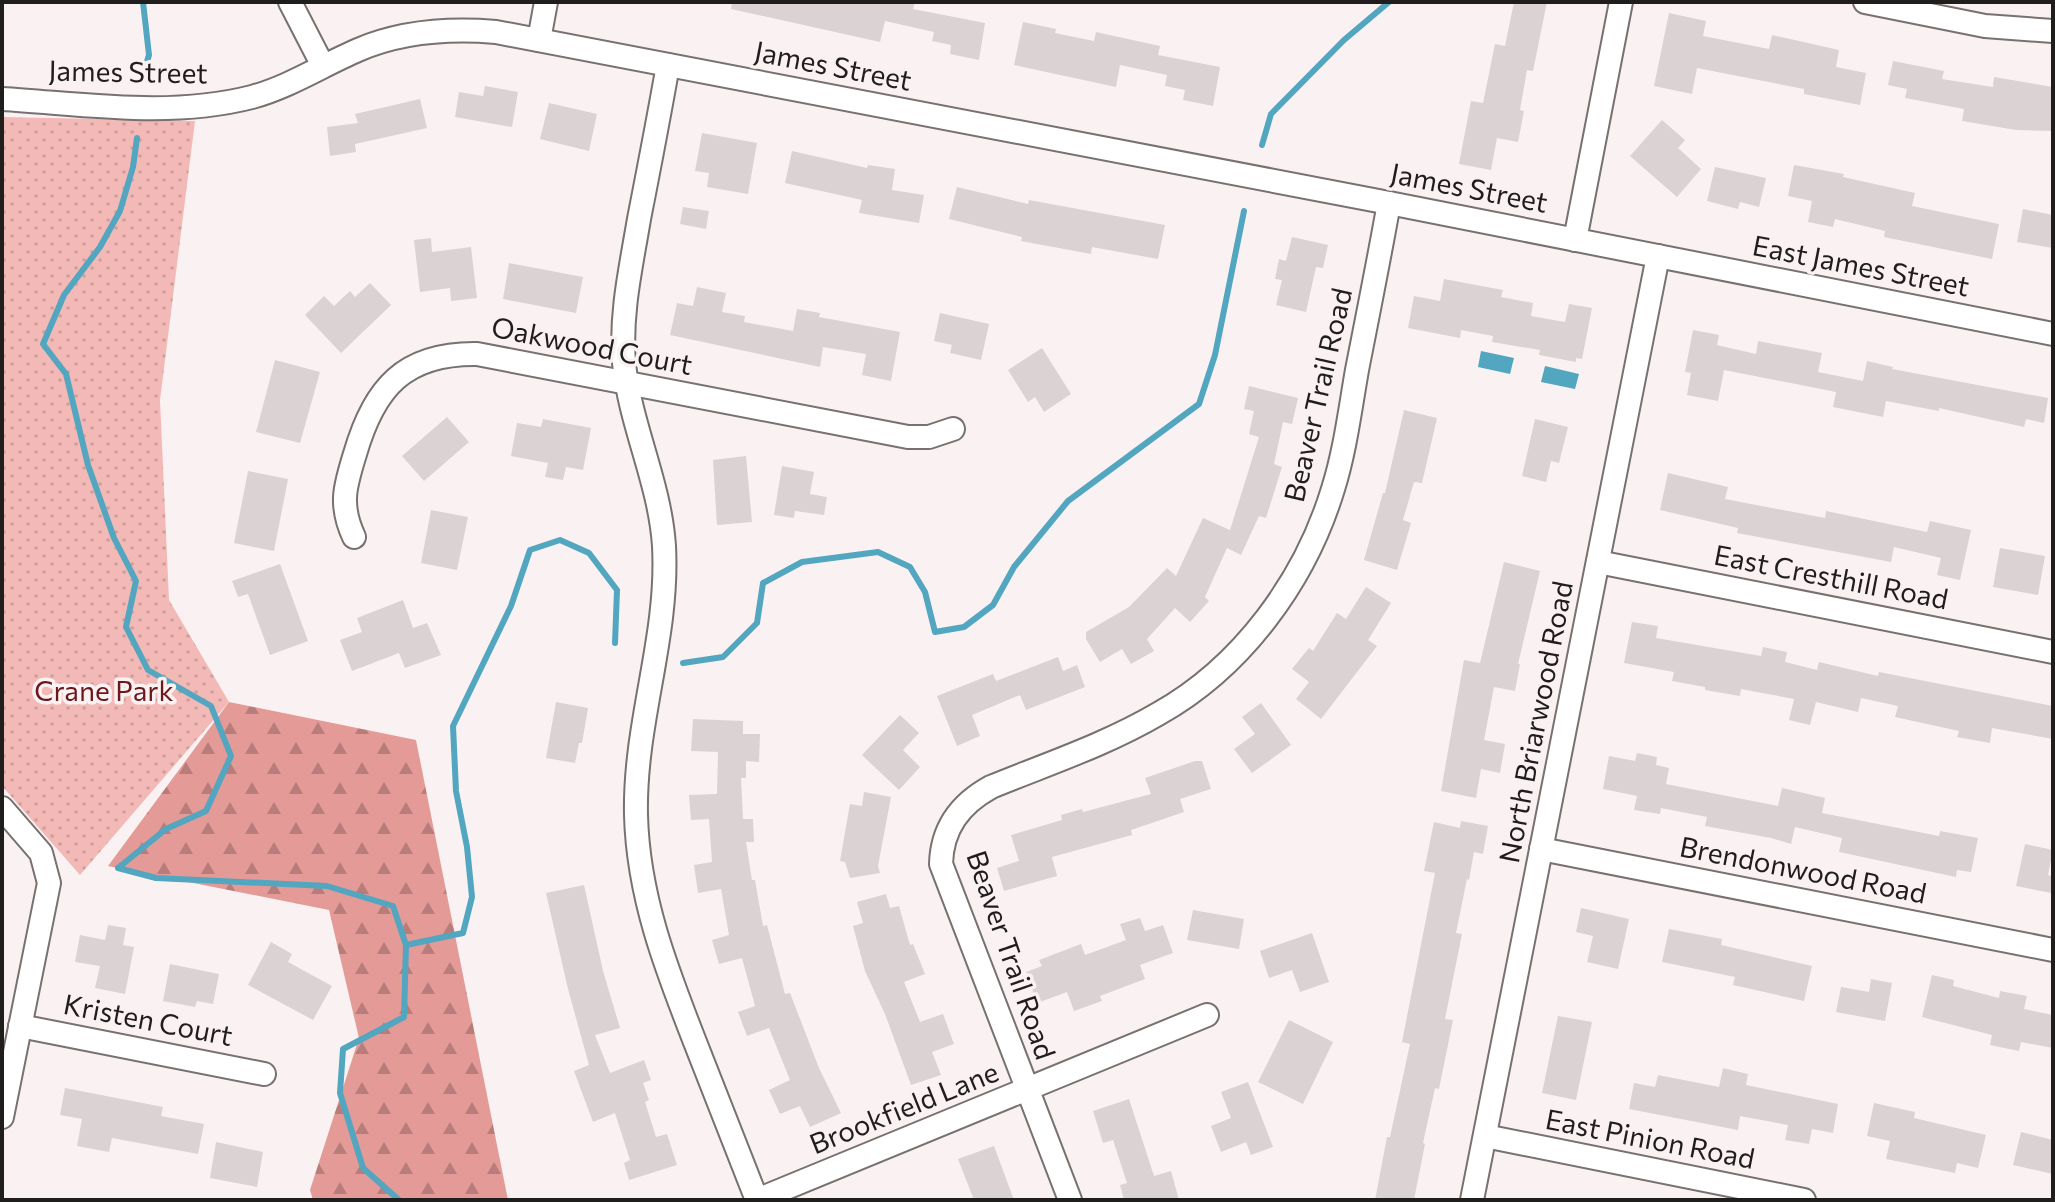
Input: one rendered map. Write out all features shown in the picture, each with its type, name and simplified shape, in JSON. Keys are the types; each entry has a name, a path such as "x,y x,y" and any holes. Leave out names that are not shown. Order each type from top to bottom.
{"street":[{"path":"290,2 323,66"},
{"path":"539,40 546,2"},
{"path":"1575,240 1621,2"},
{"path":"1865,2 1985,26 2053,31"},
{"name":"James Street","path":"2,99 151,109 201,106 254,96 389,38 463,29 539,40 1658,256"},
{"path":"668,65 625,297 624,362 656,490 665,578 661,629 637,761 636,816 641,871 660,952 757,1200"},
{"name":"Beaver Trail Road","path":"1070,1200 941,864 946,834 957,813 982,792 1116,737 1160,713 1200,685 1261,626 1289,585 1316,535 1339,468 1389,203"},
{"name":"East James Street","path":"1658,256 2053,334"},
{"name":"North Briarwood Road","path":"1472,1200 1658,256"},
{"name":"Oakwood Court","path":"354,537 345,518 343,500 364,422 386,388 407,370 442,356 477,354 908,437 929,437 953,429"},
{"name":"East Cresthill Road","path":"1598,562 2053,652"},
{"path":"2,808 41,853 49,883 2,1117"},
{"name":"Brendonwood Road","path":"1541,849 2053,950"},
{"name":"Brookfield Lane","path":"757,1200 1207,1015"},
{"name":"Kristen Court","path":"20,1026 264,1074"},
{"name":"East Pinion Road","path":"1485,1136 1804,1200"}],"green space":[{"name":"Crane Park","path":"2,117 195,121 160,400 169,600 229,702 80,875 2,786"},
{"path":"229,702 416,740 508,1200 313,1200 310,1190 359,1038 329,910 108,866"}],"water":[{"path":"1481,351 1514,358 1510,374 1478,367"},
{"path":"1545,366 1579,374 1575,389 1541,382"}],"building":[{"path":"732,2 915,2 913,9 985,23 979,60 950,54 951,45 932,41 934,32 885,21 880,42 731,9"},
{"path":"1514,2 1547,2 1533,71 1527,70 1518,142 1497,138 1491,170 1459,164 1471,101 1483,103 1495,44 1505,46"},
{"path":"1669,13 1706,21 1703,36 1769,49 1772,35 1839,50 1836,67 1866,73 1860,105 1804,94 1804,89 1697,68 1692,94 1654,86"},
{"path":"1023,22 1094,41 1096,32 1160,46 1158,55 1220,67 1213,106 1183,100 1185,90 1165,86 1167,75 1120,65 1116,87 1014,65"},
{"path":"1893,61 1944,71 1942,79 1993,87 1994,77 2053,87 2053,131 2016,130 1962,121 1964,109 1905,98 1907,89 1888,85"},
{"path":"485,86 518,92 512,127 455,117 459,92 483,96"},
{"path":"420,99 427,128 355,144 356,152 330,156 327,127 358,123 355,114"},
{"path":"549,103 597,114 589,151 540,139"},
{"path":"1662,120 1685,140 1678,148 1701,169 1677,197 1630,156"},
{"path":"702,133 757,143 748,194 707,187 709,173 695,171"},
{"path":"792,151 867,168 868,165 895,169 892,190 924,195 919,223 859,213 862,200 785,183"},
{"path":"1794,165 1844,174 1843,177 1915,193 1912,206 1999,224 1992,259 1884,237 1885,231 1835,219 1833,227 1808,222 1812,201 1788,196"},
{"path":"1715,167 1766,178 1759,207 1740,202 1738,209 1707,201"},
{"path":"957,187 1028,204 1029,200 1165,225 1158,259 1092,247 1091,254 1021,241 1022,237 949,219"},
{"path":"683,207 709,211 706,229 680,224"},
{"path":"2023,209 2053,215 2053,248 2017,242"},
{"path":"1292,237 1328,245 1323,268 1316,267 1306,312 1276,305 1282,280 1275,279 1279,259 1286,261"},
{"path":"431,238 432,252 471,247 477,298 451,301 450,288 420,292 414,240"},
{"path":"509,263 583,277 576,313 503,299"},
{"path":"1444,279 1503,290 1501,297 1533,303 1531,316 1565,322 1569,304 1592,308 1582,359 1576,358 1576,362 1539,355 1540,350 1492,342 1493,336 1461,330 1460,338 1408,328 1414,296 1440,301"},
{"path":"370,283 391,305 341,353 305,315 324,296 334,306 350,291 355,297"},
{"path":"697,287 726,293 722,312 745,316 744,322 793,331 797,309 820,313 819,317 900,332 891,381 862,375 866,354 823,347 820,367 670,335 677,303 693,306"},
{"path":"940,313 989,324 981,360 950,353 952,345 934,341"},
{"path":"1693,330 1719,335 1717,345 1756,354 1758,341 1822,353 1818,372 1863,381 1867,361 1892,369 2048,398 2044,423 2026,419 2024,427 1939,408 1939,411 1886,401 1883,417 1833,407 1836,392 1724,370 1718,401 1687,395 1691,373 1685,372"},
{"path":"1042,348 1071,394 1044,412 1035,397 1028,402 1008,370"},
{"path":"275,360 320,372 300,443 256,432"},
{"path":"1249,386 1298,398 1292,424 1283,422 1274,464 1282,467 1266,518 1259,516 1241,555 1227,548 1205,597 1209,601 1190,622 1175,608 1147,639 1154,651 1131,664 1122,649 1100,662 1086,639 1086,632 1129,607 1167,568 1176,576 1203,518 1230,530 1259,437 1249,434 1254,411 1244,409"},
{"path":"1404,410 1437,418 1422,483 1414,482 1403,520 1411,523 1397,570 1364,560 1385,493"},
{"path":"447,417 469,442 424,481 402,456"},
{"path":"543,419 591,428 583,470 566,467 563,480 545,477 548,463 511,456 517,423 541,427"},
{"path":"1535,419 1568,427 1559,463 1551,461 1546,482 1522,476"},
{"path":"746,456 752,522 717,525 713,460"},
{"path":"782,466 814,472 810,494 827,497 824,515 795,511 794,518 774,515"},
{"path":"248,471 288,479 274,551 234,543"},
{"path":"1668,473 1728,487 1725,499 1825,518 1826,511 1927,532 1930,521 1971,530 1960,580 1937,575 1941,558 1894,547 1891,562 1737,533 1738,528 1660,510"},
{"path":"431,510 468,517 457,570 421,563"},
{"path":"2000,548 2045,556 2038,595 1993,587"},
{"path":"1504,562 1540,571 1518,664 1515,691 1494,687 1484,740 1505,744 1500,773 1481,769 1476,798 1441,791 1464,660 1480,663"},
{"path":"280,564 308,641 270,655 248,594 238,597 232,581"},
{"path":"1366,587 1391,603 1368,640 1377,646 1321,719 1296,699 1309,682 1292,669 1309,648 1313,651 1337,613 1346,619"},
{"path":"403,600 413,628 427,623 441,655 405,668 399,653 352,671 340,640 362,632 357,618"},
{"path":"1632,622 1658,626 1656,638 1761,656 1763,647 1787,652 1785,662 1817,670 1819,662 1878,676 1879,672 2053,706 2053,739 1992,728 1990,743 1957,737 1959,731 1895,717 1898,706 1861,698 1858,712 1816,702 1810,725 1789,720 1794,699 1741,689 1740,696 1705,690 1705,687 1672,681 1674,672 1624,663"},
{"path":"1058,657 1063,671 1077,665 1085,687 1026,710 1020,695 972,715 980,736 957,746 937,696 993,674 996,681"},
{"path":"556,702 588,708 575,763 546,758"},
{"path":"1261,703 1291,745 1252,773 1234,749 1255,734 1242,717"},
{"path":"900,715 919,733 903,750 920,767 899,790 862,755"},
{"path":"693,719 743,721 743,734 760,734 759,762 746,761 746,778 741,778 743,819 753,819 754,842 746,842 752,880 755,880 763,926 767,925 785,994 790,993 819,1068 841,1113 810,1127 800,1106 780,1114 769,1090 790,1080 769,1028 747,1036 738,1012 755,1006 742,958 719,964 712,940 729,935 721,889 698,893 694,865 712,862 709,819 691,820 689,795 717,794 718,752 691,751"},
{"path":"1637,753 1657,757 1656,765 1669,768 1666,784 1778,806 1782,788 1825,798 1822,813 1939,836 1940,831 1978,838 1971,872 1957,870 1956,877 1839,852 1842,838 1795,827 1791,844 1705,826 1707,817 1661,808 1660,814 1634,810 1637,796 1603,789 1609,756 1635,761"},
{"path":"1202,761 1211,789 1180,799 1184,812 1131,830 1132,835 1052,857 1057,876 1004,891 997,868 1019,861 1011,835 1062,820 1061,815 1151,794 1145,778"},
{"path":"864,792 891,797 878,866 880,873 850,878 845,862 840,861 850,804 862,806"},
{"path":"1461,821 1488,826 1483,854 1474,852 1456,933 1462,934 1445,1019 1453,1020 1439,1089 1435,1088 1423,1143 1414,1200 1375,1200 1410,1044 1402,1042 1435,873 1424,871 1434,822 1460,828"},
{"path":"2025,844 2053,850 2048,875 2053,876 2051,893 2016,886"},
{"path":"584,885 603,971 620,1028 595,1035 610,1073 644,1060 651,1080 643,1083 649,1100 645,1102 656,1137 667,1134 677,1165 629,1180 624,1163 630,1160 615,1113 593,1122 574,1071 589,1065 546,893"},
{"path":"886,894 890,908 899,906 910,945 913,944 925,974 904,982 920,1022 943,1014 954,1044 932,1052 941,1075 911,1085 885,1014 865,971 853,926 863,923 857,902"},
{"path":"1581,908 1629,919 1618,969 1587,962 1593,936 1576,932"},
{"path":"1193,910 1244,919 1239,949 1187,940"},
{"path":"1140,918 1145,931 1163,925 1173,953 1140,965 1145,979 1100,996 1102,1001 1074,1011 1067,992 1037,1003 1026,972 1042,966 1039,960 1081,944 1085,955 1126,940 1120,924"},
{"path":"108,925 126,928 123,945 134,947 125,994 95,988 100,966 75,962 80,935 105,940"},
{"path":"1669,929 1722,939 1721,945 1812,966 1804,1001 1733,985 1735,977 1662,962"},
{"path":"1312,933 1329,982 1300,992 1292,970 1269,978 1260,951"},
{"path":"271,942 292,954 288,962 332,986 313,1020 248,985"},
{"path":"170,964 219,974 213,1004 197,1001 195,1007 163,1001"},
{"path":"1932,975 1954,980 1953,986 1999,998 2000,991 2027,996 2024,1009 2053,1015 2053,1048 2021,1042 2019,1051 1990,1045 1992,1035 1922,1017"},
{"path":"1871,979 1892,983 1885,1021 1836,1012 1841,987 1869,992"},
{"path":"1558,1016 1592,1022 1576,1100 1542,1093"},
{"path":"1289,1020 1333,1042 1303,1104 1258,1082"},
{"path":"1723,1068 1748,1074 1746,1085 1838,1104 1833,1133 1812,1129 1809,1144 1785,1140 1788,1125 1740,1116 1738,1130 1629,1109 1634,1083 1655,1087 1658,1075 1719,1087"},
{"path":"1248,1082 1273,1147 1251,1155 1246,1142 1221,1152 1211,1126 1231,1118 1221,1092"},
{"path":"65,1088 163,1107 161,1116 204,1124 198,1154 112,1138 109,1152 77,1146 82,1119 60,1115"},
{"path":"1129,1099 1154,1176 1171,1171 1179,1200 1124,1200 1120,1185 1127,1183 1113,1140 1103,1143 1093,1111"},
{"path":"1874,1103 1915,1112 1914,1118 1986,1135 1978,1168 1957,1163 1955,1173 1886,1159 1890,1141 1867,1136"},
{"path":"2021,1132 2053,1140 2053,1174 2013,1165"},
{"path":"216,1142 263,1152 257,1187 210,1178"},
{"path":"994,1146 1014,1200 974,1200 958,1159"}],"waterway":[{"path":"142,77 149,55 143,2"},
{"path":"1262,145 1271,114 1344,40 1389,2"},
{"path":"137,138 133,167 120,211 100,247 64,295 43,344 66,374 88,465 114,538 136,581 126,627 148,670 211,706 231,756 206,811 166,829 118,868 156,878 327,886 393,906 406,945 404,1017 343,1049 340,1093 363,1168 399,1200"},
{"path":"683,663 723,657 757,623 763,583 802,562 878,552 910,567 925,592 935,632 964,627 993,605 1014,567 1068,501 1199,404 1215,355 1244,211"},
{"path":"406,945 463,933 472,897 467,847 456,791 453,726 511,606 530,550 560,540 589,553 617,590 615,643"}]}
